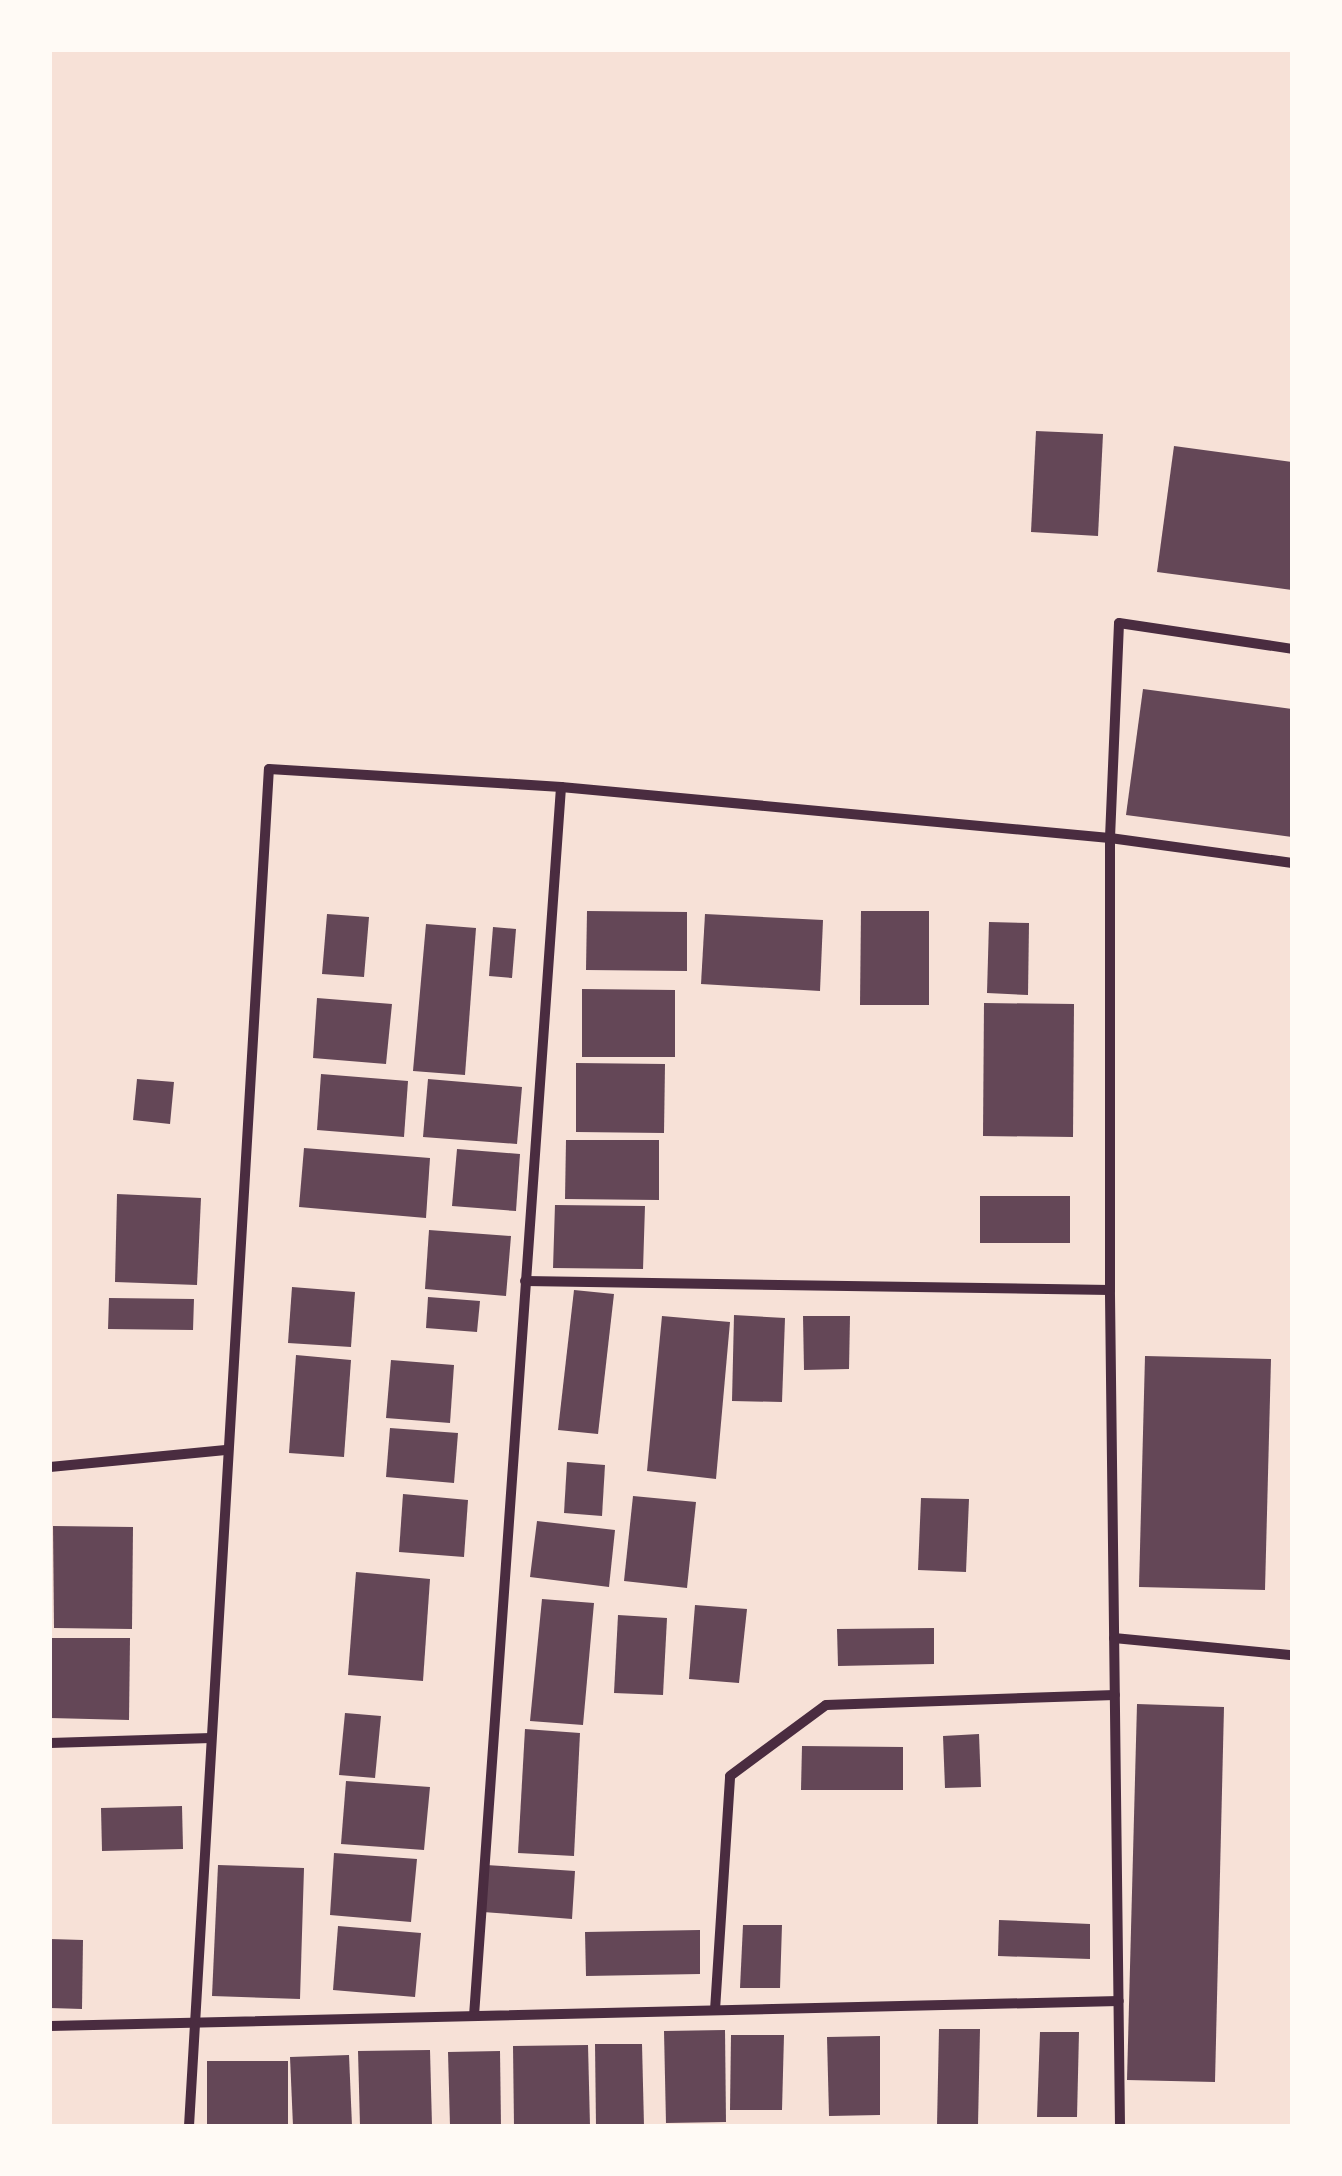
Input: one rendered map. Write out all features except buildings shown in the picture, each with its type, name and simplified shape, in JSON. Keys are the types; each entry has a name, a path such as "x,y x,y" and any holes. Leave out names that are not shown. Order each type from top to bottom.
{"street":[{"path":"1120,2126 1110,1290 1110,838 1119,623 1292,649"},
{"path":"188,2126 269,768 561,787 1110,838 1292,862"},
{"path":"474,2016 561,787"},
{"path":"525,1281 1110,1290"},
{"path":"50,1467 228,1450"},
{"path":"1114,1638 1292,1655"},
{"path":"715,2010 730,1776 826,1705 1115,1695"},
{"path":"50,1743 212,1738"},
{"path":"50,2026 1119,2001"}]}
